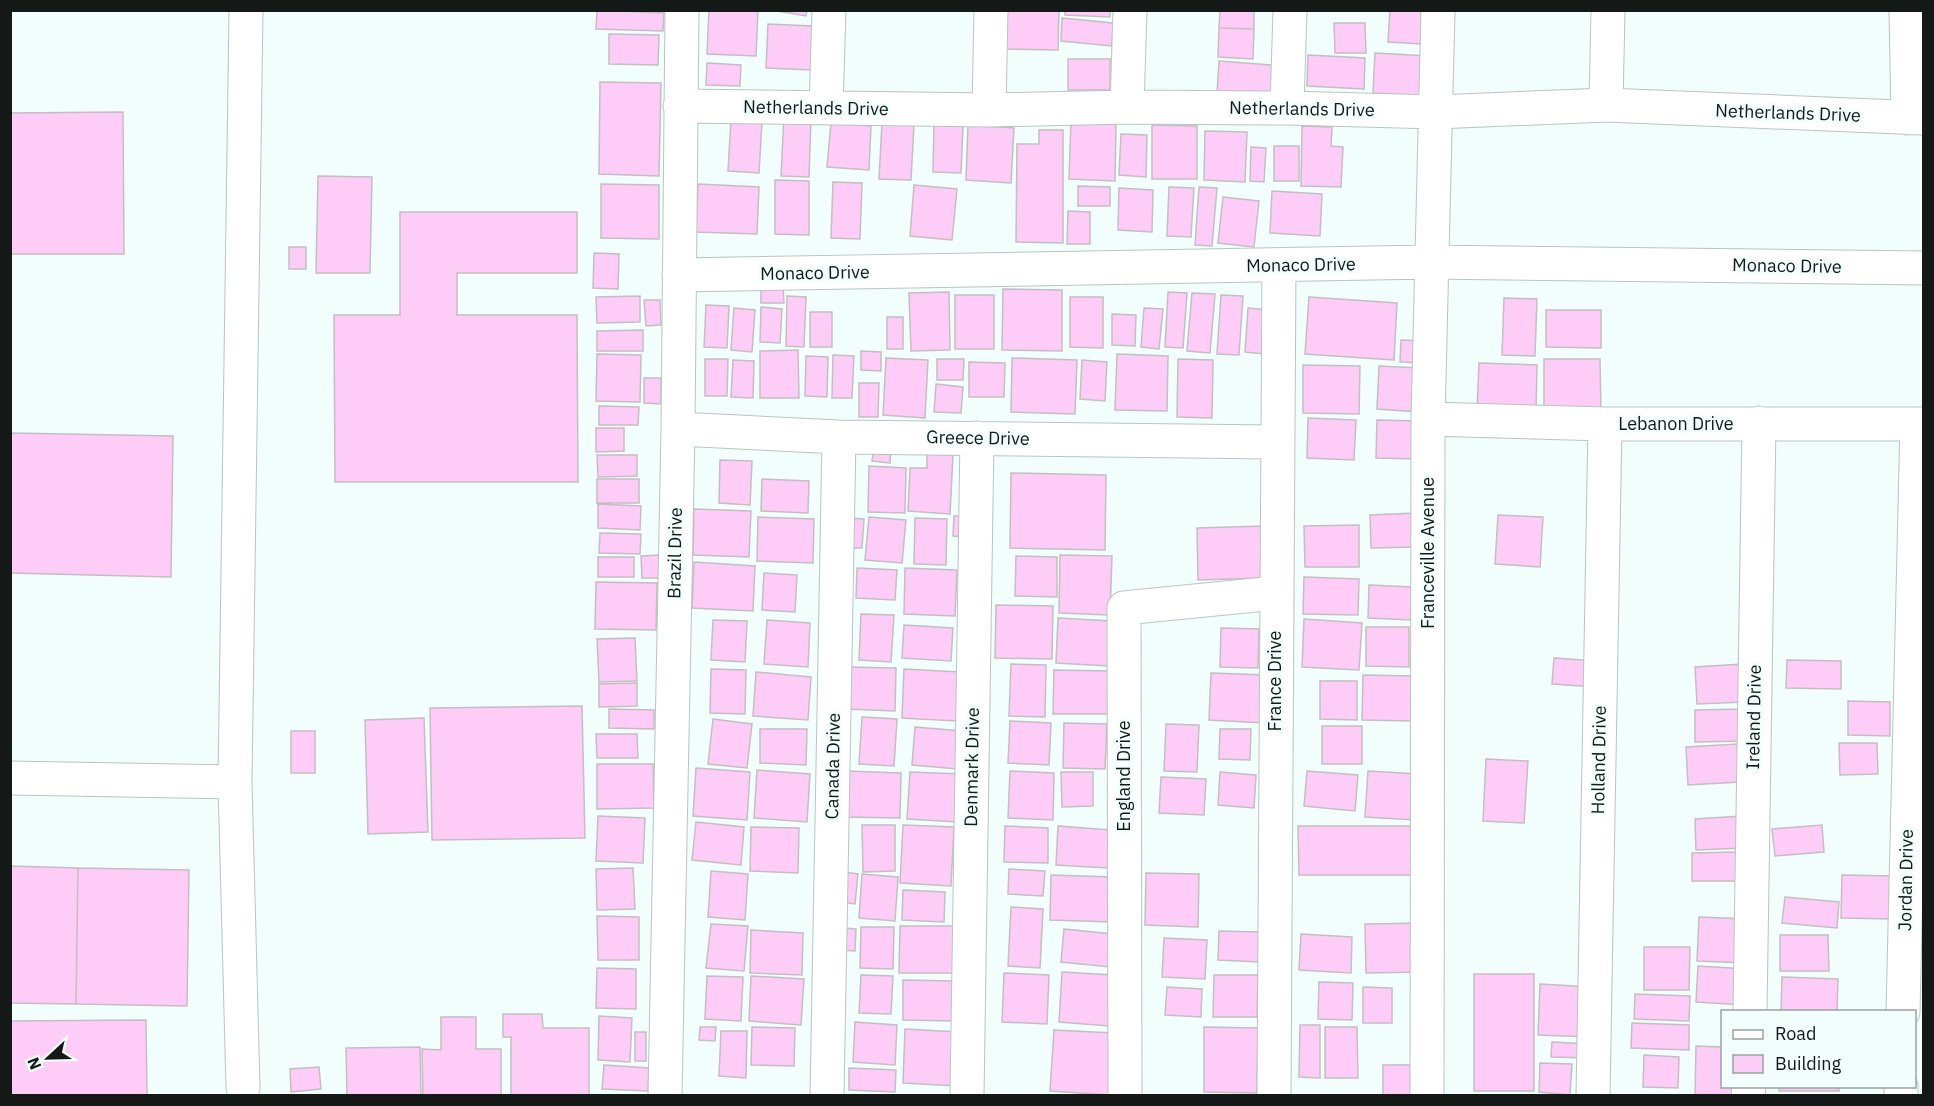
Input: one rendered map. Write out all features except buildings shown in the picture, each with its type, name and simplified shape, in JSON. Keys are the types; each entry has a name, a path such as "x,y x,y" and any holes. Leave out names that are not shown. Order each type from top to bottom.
{"street":[{"path":"243,1088 235,782 246,10"},
{"name":"Brazil Drive","path":"665,1095 678,429 682,10"},
{"path":"826,108 829,10"},
{"path":"989,110 991,10"},
{"path":"1127,107 1130,10"},
{"path":"1287,108 1290,10"},
{"name":"Franceville Avenue","path":"1427,1095 1428,419 1430,262 1438,10"},
{"path":"1606,105 1608,10"},
{"path":"1906,10 1916,118"},
{"name":"Netherlands Drive","path":"680,106 989,110 1127,107 1287,108 1436,112 1606,105 1916,118"},
{"name":"Monaco Drive","path":"679,275 1430,262 1923,268"},
{"name":"France Drive","path":"1274,1095 1279,266"},
{"name":"Lebanon Drive","path":"1428,419 1605,424 1920,424"},
{"name":"Ireland Drive","path":"1750,1010 1759,423"},
{"name":"Holland Drive","path":"1593,1095 1605,424"},
{"name":"Jordan Drive","path":"1903,1010 1920,424"},
{"name":"Greece Drive","path":"678,429 839,437 1278,442"},
{"name":"Canada Drive","path":"827,1095 839,437"},
{"name":"Denmark Drive","path":"967,1095 977,438"},
{"name":"England Drive","path":"1125,1095 1124,608 1276,593"},
{"path":"10,778 235,782"}]}
